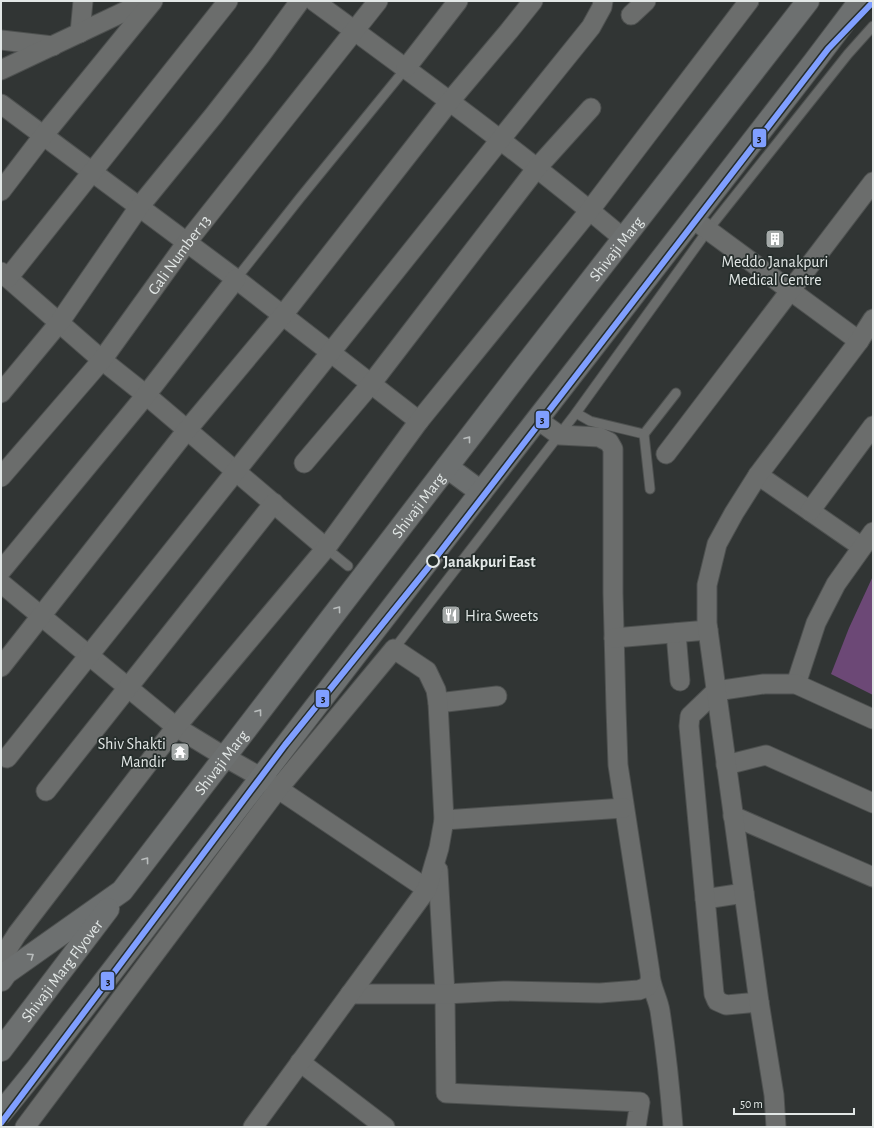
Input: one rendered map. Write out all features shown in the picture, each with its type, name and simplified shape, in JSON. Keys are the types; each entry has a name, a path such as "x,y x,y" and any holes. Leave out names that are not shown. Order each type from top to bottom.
{"main road":[{"name":"Shivaji Marg","path":"3,977 122,891 447,467 808,1"},
{"path":"1,1113 270,783 365,644 538,420 701,224 860,1"},
{"path":"447,467 481,492"},
{"name":"Shivaji Marg Flyover","path":"1,1050 122,891"}],"street":[{"path":"80,33 83,1"},
{"path":"1,70 147,1"},
{"path":"1,190 153,1"},
{"path":"228,1 92,172 5,275 102,360 146,395 326,548"},
{"path":"1,393 59,322 140,207 219,109 300,1"},
{"path":"314,1 450,101 590,210 624,239"},
{"name":"Gali Number 13","path":"1,477 102,360 187,242 378,1"},
{"path":"406,68 458,1"},
{"path":"1,667 187,430 283,315 450,101 533,1"},
{"path":"7,758 591,26 602,7 603,1"},
{"path":"631,15 646,1"},
{"path":"3,977 5,953 17,934 176,727 326,548 419,421 590,210 749,1"},
{"path":"1,40 53,46"},
{"path":"1,104 236,279 419,421"},
{"path":"304,463 371,384 536,169 591,108"},
{"path":"666,454 873,182"},
{"path":"701,224 859,341"},
{"path":"1,572 146,395 236,279"},
{"path":"780,1125 759,1002 726,765 708,630 707,585 717,544 734,513 758,475 859,341 873,319"},
{"path":"538,420 559,435 599,437 609,442 613,450 614,638 618,765 650,981 656,994 662,1028 673,1127"},
{"path":"810,511 873,426"},
{"path":"758,475 810,511 868,540 836,584 816,623 796,684"},
{"path":"46,791 274,503"},
{"path":"1,583 176,727 270,783 427,889"},
{"path":"614,638 708,630"},
{"path":"676,633 680,681"},
{"path":"253,1127 427,889 437,857 444,820 436,690 427,671 365,644"},
{"path":"25,1127 270,783 390,654"},
{"path":"759,1002 726,1006 717,1001 714,994 689,726 690,716 716,691 764,684 796,684 873,719"},
{"path":"438,703 497,696"},
{"path":"726,765 766,755 873,803"},
{"path":"444,820 624,808"},
{"path":"733,816 873,878"},
{"path":"437,857 445,994 446,1093 640,1102 636,1127"},
{"path":"705,899 744,893"},
{"path":"350,994 445,994 504,991 600,993 639,990 647,987 650,981"},
{"path":"300,1062 385,1127"}],"lane":[{"path":"390,654 576,413 701,224 873,26"},
{"path":"236,279 406,68"},
{"path":"650,489 644,434 676,393"},
{"path":"576,413 590,421 644,434"},
{"path":"326,548 348,566"}],"shaded area":[{"path":"873,576 873,695 831,674 849,628"}],"transit line":[{"name":"3","path":"1,1123 285,745 427,569 828,49 873,2"}],"place":[{"name":"Meddo Janakpuri Medical Centre","path":"775,239"},
{"name":"Janakpuri East","path":"433,561"},
{"name":"Hira Sweets","path":"451,615"},
{"name":"Shiv Shakti Mandir","path":"180,752"}]}
